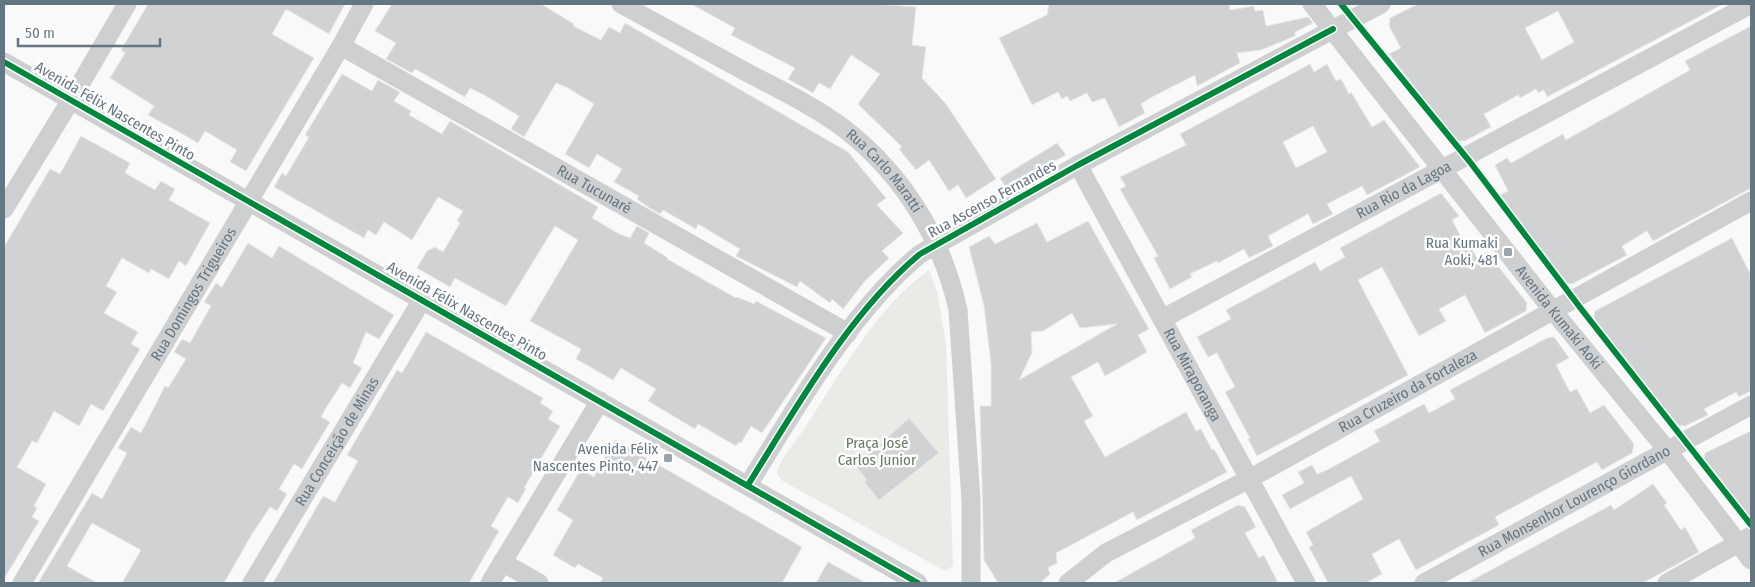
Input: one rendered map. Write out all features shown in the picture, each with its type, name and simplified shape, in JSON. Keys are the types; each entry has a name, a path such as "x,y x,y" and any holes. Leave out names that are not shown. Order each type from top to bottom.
{"street":[{"path":"4,209 127,4"},
{"name":"Rua Domingos Trigueiros","path":"22,583 342,46 364,4"},
{"name":"Rua Carlo Maratti","path":"621,4 809,106 845,129 868,149 909,197 937,243 951,281 958,310 971,500 971,583"},
{"name":"Avenida Kumaki Aoki","path":"1312,4 1554,312 1667,450 1745,539 1751,560"},
{"name":"Rua Ascenso Fernandes","path":"748,485 786,424 848,333 897,273 937,243 1078,165 1382,4"},
{"name":"Rua Rio da Lagoa","path":"1162,319 1751,4"},
{"name":"Rua Tucunaré","path":"342,46 848,333"},
{"name":"Avenida Félix Nascentes Pinto","path":"4,62 918,583"},
{"name":"Rua Miraporanga","path":"1078,165 1306,583"},
{"name":"Rua Cruzeiro da Fortaleza","path":"1068,583 1106,554 1249,479 1554,312 1751,201"},
{"name":"Rua Conceição de Minas","path":"252,583 422,300"},
{"path":"490,583 600,401"},
{"name":"Rua Monsenhor Lourenço Giordano","path":"1424,583 1751,405"},
{"path":"1666,583 1745,539"},
{"path":"502,562 539,583"}],"green space":[{"name":"Praça José Carlos Junior","path":"929,270 937,291 946,344 953,566 945,571 781,480 777,473 785,456 845,365 877,321 911,284"}],"building":[{"path":"148,4 345,4 329,34 286,9 272,34 314,58 246,171 230,162 237,150 205,131 198,143 148,115 154,106 110,78 125,53 121,50"},
{"path":"392,4 541,4 574,24 573,26 601,40 609,27 620,33 625,23 848,152 886,198 877,205 903,233 882,251 889,258 865,281 843,309 832,299 830,303 800,281 797,287 736,256 740,249 698,224 696,229 663,210 660,214 648,207 637,199 639,196 614,182 622,169 597,154 589,168 565,154 594,104 568,88 556,83 524,137 511,129 519,116 486,96 470,88 465,97 415,69 412,73 386,59 396,43 375,31"},
{"path":"691,4 873,4 916,7 912,45 926,47 922,78 946,104 996,179 966,198 958,185 949,191 929,160 916,170 899,149 902,147 858,104 880,74 851,55 830,89 819,83 813,93 788,79 795,68 731,35 735,28"},
{"path":"1049,4 1229,4 1230,10 1254,6 1255,11 1263,10 1266,26 1308,17 1313,23 1295,32 1295,36 1261,50 1237,53 1240,63 1197,86 1195,75 1150,98 1141,104 1145,113 1119,127 1105,98 1092,102 1087,93 1070,101 1067,96 1062,99 1058,92 1032,105 999,38 1047,15"},
{"path":"1418,4 1723,4 1547,97 1544,90 1538,93 1536,89 1520,98 1518,95 1484,114 1491,127 1465,141 1457,141 1389,54 1401,48 1389,26 1390,18","holes":["1558,11 1574,42 1542,60 1525,28"]},
{"path":"1751,26 1751,188 1653,241 1647,231 1622,246 1627,255 1572,284 1566,283 1500,195 1508,191 1495,165 1507,158 1511,163 1563,134 1566,140 1690,70 1685,61"},
{"path":"1310,64 1314,72 1327,64 1336,81 1341,79 1349,94 1351,92 1372,127 1384,120 1420,167 1367,195 1362,186 1327,204 1333,214 1313,224 1308,214 1268,236 1273,246 1249,258 1244,249 1218,263 1217,261 1190,274 1192,277 1170,289 1154,258 1158,256 1120,189 1126,186 1120,177 1186,145 1180,134","holes":["1313,126 1327,152 1296,168 1283,142"]},
{"path":"342,74 372,91 378,80 400,92 394,101 411,111 409,115 442,134 450,121 598,207 592,218 619,234 630,238 637,226 649,233 644,243 667,259 736,298 754,304 756,301 826,338 762,433 751,426 741,443 739,442 736,446 698,424 695,429 648,401 656,389 621,368 613,380 576,359 581,349 530,321 578,240 555,226 506,306 455,278 450,287 417,268 427,251 435,247 443,252 460,223 457,221 463,211 438,197 412,240 384,222 376,235 368,230 364,238 274,187 282,173 286,176 309,137 305,135"},
{"path":"81,136 130,163 125,173 155,190 161,181 175,189 169,200 210,223 186,266 179,261 169,279 151,269 149,273 122,258 106,286 117,292 104,313 138,332 131,344 140,349 103,411 91,404 79,426 54,411 37,443 32,441 17,467 46,484 34,506 37,508 32,517 39,521 4,579 4,247 50,169 60,174"},
{"path":"1057,143 1066,155 1006,188 1000,178"},
{"path":"1441,193 1459,216 1452,220 1467,248 1470,246 1477,258 1487,252 1527,303 1526,311 1485,333 1465,295 1439,309 1446,321 1419,336 1382,267 1358,280 1408,375 1257,456 1248,439 1250,438 1225,392 1235,387 1217,353 1208,357 1197,337 1231,319 1226,310 1315,262 1320,271 1345,257 1340,248"},
{"path":"1088,221 1149,329 1138,335 1147,352 1105,376 1098,362 1071,377 1093,416 1084,421 1105,457 1186,412 1196,431 1201,429 1227,472 1137,520 1133,512 1056,553 1057,563 1048,568 1050,574 1040,583 998,583 984,560 980,406 991,406 991,364 984,306 969,247 989,236 995,244 1037,223 1047,242","holes":["1072,313 1080,328 1117,324 1019,380 1032,353 1031,332 1043,331"]},
{"path":"1732,238 1751,275 1751,391 1739,397 1736,392 1704,409 1708,415 1685,426 1676,425 1594,319 1595,311"},
{"path":"248,243 272,258 279,246 394,315 379,339 366,332 353,363 362,368 350,388 342,383 326,408 321,417 330,422 302,469 294,464 279,489 287,494 277,511 270,507 224,583 122,583 141,550 92,523 67,566 97,583 38,583 92,493 102,499 127,453 118,448 131,427 141,433 165,386 168,388 186,359 174,352 182,339 190,343 211,306 204,302 216,283 222,287"},
{"path":"426,332 543,398 540,403 553,411 548,419 560,426 524,488 526,489 518,503 508,497 491,526 499,531 469,583 273,583 323,496 335,502 358,461 347,455 397,370 402,373"},
{"path":"1554,337 1569,358 1556,365 1570,392 1577,389 1590,413 1604,405 1634,444 1632,453 1602,470 1597,462 1495,517 1499,525 1416,570 1399,539 1372,554 1382,574 1366,583 1328,583 1309,547 1313,545 1306,532 1363,499 1351,476 1290,509 1282,495 1304,483 1298,472 1312,465 1317,474 1327,470 1380,441 1374,431 1424,404 1429,413 1455,399 1450,390 1547,338"},
{"path":"909,418 939,453 879,500 864,482 867,480 856,466"},
{"path":"1751,431 1751,521 1704,460 1705,453"},
{"path":"615,440 802,547 782,583 600,583 603,578 578,564 575,568 553,555 573,520 557,510 581,469 594,477"},
{"path":"1653,484 1667,503 1664,505 1681,530 1685,527 1699,552 1643,583 1467,583 1611,505 1614,510"},
{"path":"1238,505 1245,507 1256,527 1245,533 1259,558 1264,555 1278,583 1114,583 1195,538 1191,530"},
{"path":"828,562 866,583 816,583"}],"cycle path":[{"path":"1341,4 1470,162 1582,310 1751,525"},
{"path":"748,485 805,393 847,332 894,277 920,254 1078,165 1333,29"},
{"path":"4,62 918,583"}],"place":[{"name":"Rua Kumaki Aoki, 481","path":"1508,252"},
{"name":"Avenida Félix Nascentes Pinto, 447","path":"668,458"}]}
